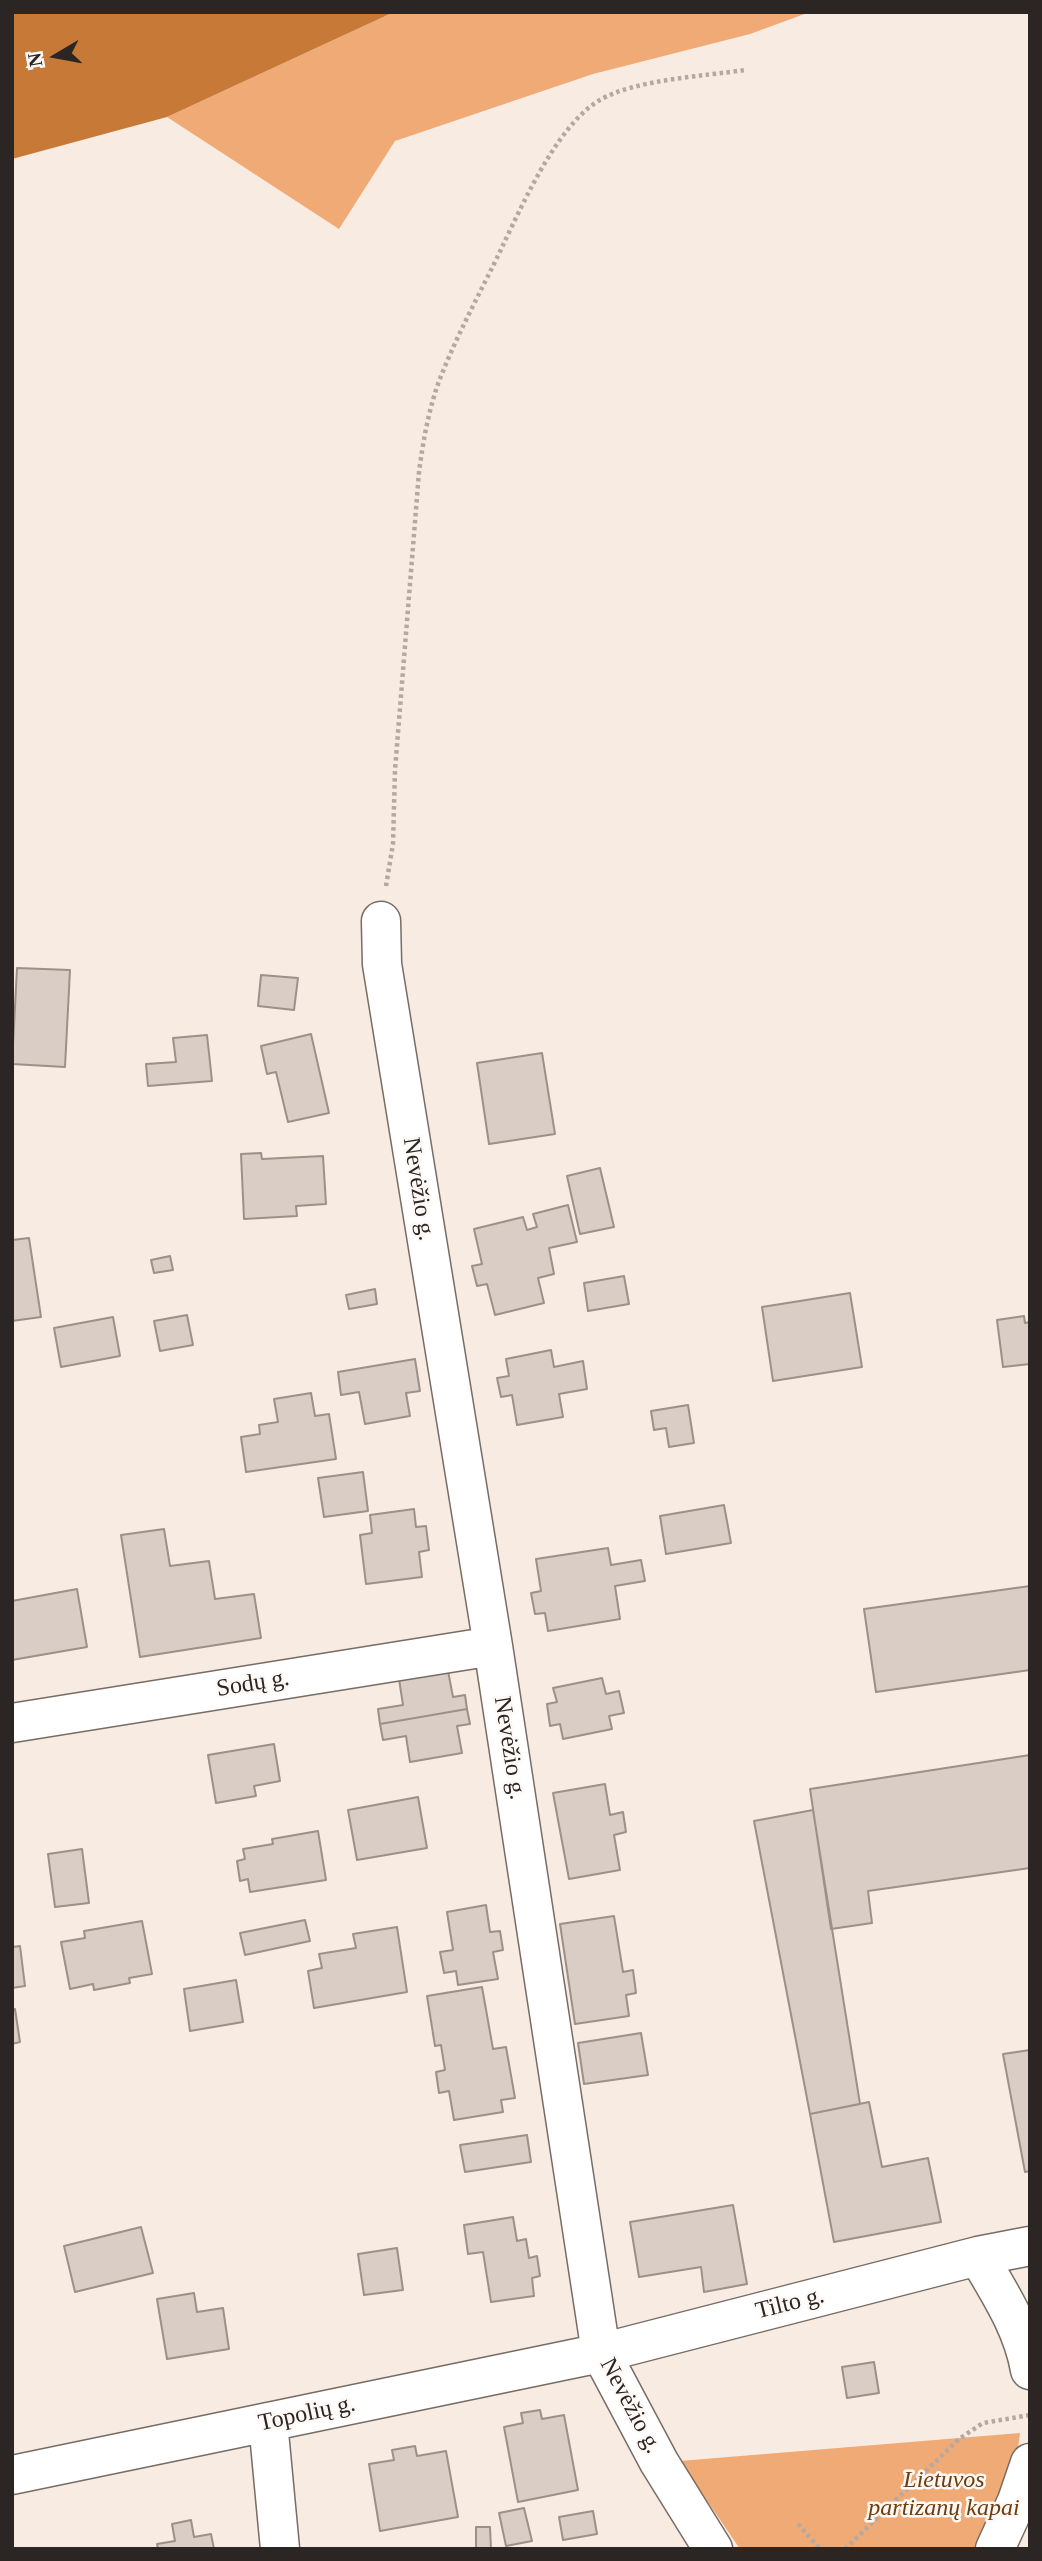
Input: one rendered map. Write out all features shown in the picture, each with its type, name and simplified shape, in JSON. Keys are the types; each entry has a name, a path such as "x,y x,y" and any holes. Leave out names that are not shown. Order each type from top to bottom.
{"street":[{"name":"Nevėžio g.","path":"381,921 382,964 493,1646 601,2353 659,2462 713,2549"},
{"name":"Sodų g.","path":"12,1723 493,1646"},
{"name":"Tilto g.","path":"601,2353 978,2256 1030,2246"},
{"path":"978,2256 1009,2309 1027,2350 1030,2370"},
{"name":"Topolių g.","path":"12,2475 601,2353"},
{"path":"268,2422 280,2549"},
{"path":"995,2549 1017,2501 1030,2463"}],"path":[{"path":"381,921 393,844 395,770 419,472 425,428 461,331 546,160 569,129 597,101 622,89 744,70"},
{"path":"845,2549 959,2439 984,2423 1030,2415"},
{"path":"798,2524 820,2549"}],"green space":[{"path":"394,12 810,12 750,34 593,74 395,141 339,229 167,117"},
{"name":"Lietuvos partizanų kapai","path":"1020,2433 1015,2471 979,2549 740,2549 680,2461"}],"shaded area":[{"path":"12,12 394,12 167,117 12,159"}],"building":[{"path":"17,968 70,970 65,1067 12,1064"},
{"path":"261,975 298,978 294,1010 258,1006"},
{"path":"311,1034 329,1113 288,1122 276,1072 267,1074 261,1046"},
{"path":"207,1035 212,1081 148,1086 146,1064 176,1062 173,1038"},
{"path":"542,1053 555,1134 489,1144 477,1063"},
{"path":"261,1153 262,1159 323,1156 326,1204 296,1206 297,1216 244,1219 241,1154"},
{"path":"600,1168 614,1227 580,1234 567,1176"},
{"path":"568,1205 577,1242 549,1248 554,1274 538,1278 544,1303 495,1315 487,1284 477,1286 472,1266 482,1264 474,1229 523,1217 527,1230 537,1227 533,1214"},
{"path":"29,1238 41,1317 12,1321 12,1240"},
{"path":"170,1256 173,1270 154,1273 151,1260"},
{"path":"624,1276 629,1304 588,1311 584,1283"},
{"path":"375,1289 377,1304 349,1309 346,1295"},
{"path":"850,1293 862,1367 773,1381 762,1307"},
{"path":"187,1315 193,1345 160,1351 154,1321"},
{"path":"1024,1316 1025,1323 1030,1322 1030,1364 1003,1367 997,1320"},
{"path":"113,1317 120,1356 61,1367 54,1328"},
{"path":"551,1350 554,1367 583,1361 587,1389 559,1394 563,1417 517,1425 512,1395 501,1397 497,1378 509,1376 506,1359"},
{"path":"415,1359 420,1391 406,1393 410,1416 365,1424 359,1392 341,1395 338,1372"},
{"path":"311,1393 315,1416 329,1414 336,1459 246,1472 241,1437 260,1434 259,1425 278,1422 274,1399"},
{"path":"688,1405 694,1443 669,1447 666,1428 654,1430 651,1411"},
{"path":"363,1472 368,1511 324,1517 318,1478"},
{"path":"724,1505 731,1543 666,1554 660,1516"},
{"path":"414,1509 416,1527 426,1526 429,1550 419,1552 422,1577 366,1584 360,1535 372,1533 370,1515"},
{"path":"164,1529 170,1566 209,1561 215,1599 254,1594 261,1638 140,1657 121,1535"},
{"path":"608,1548 611,1565 641,1560 645,1581 615,1586 620,1619 548,1631 545,1613 535,1614 531,1593 541,1591 536,1559"},
{"path":"1030,1586 1030,1670 876,1692 864,1609"},
{"path":"77,1589 87,1647 12,1660 12,1601"},
{"path":"448,1671 453,1697 465,1695 467,1709 380,1724 378,1709 403,1705 399,1679"},
{"path":"602,1678 606,1694 619,1691 624,1713 609,1716 612,1729 563,1739 560,1724 550,1726 547,1704 557,1702 553,1688"},
{"path":"467,1709 470,1724 457,1726 462,1753 410,1762 406,1736 383,1740 380,1724"},
{"path":"274,1744 280,1781 254,1786 256,1796 216,1803 208,1755"},
{"path":"1030,1755 1030,1868 868,1891 872,1923 831,1929 810,1789"},
{"path":"605,1784 610,1815 623,1812 626,1832 614,1835 620,1870 569,1879 553,1793"},
{"path":"418,1797 427,1848 357,1860 348,1810"},
{"path":"813,1810 860,2104 810,2114 754,1821"},
{"path":"318,1831 326,1880 250,1892 248,1879 240,1881 237,1861 245,1859 243,1849 273,1844 272,1839"},
{"path":"82,1849 89,1903 55,1907 48,1854"},
{"path":"486,1905 490,1932 500,1931 503,1950 493,1952 498,1979 458,1985 456,1971 444,1973 440,1952 453,1950 447,1912"},
{"path":"614,1916 623,1972 633,1970 636,1993 626,1995 629,2016 575,2024 560,1924"},
{"path":"305,1920 310,1941 245,1955 240,1933"},
{"path":"142,1921 152,1974 129,1978 130,1983 94,1990 93,1984 70,1989 61,1942 85,1938 84,1931"},
{"path":"397,1927 407,1992 314,2008 308,1971 322,1968 319,1954 356,1948 353,1934"},
{"path":"20,1946 25,1986 12,1988 12,1947"},
{"path":"236,1980 243,2022 190,2031 184,1989"},
{"path":"482,1987 493,2049 506,2047 515,2098 501,2100 503,2112 454,2120 449,2091 439,2093 436,2072 445,2070 441,2045 435,2046 427,1996"},
{"path":"15,2009 20,2042 12,2044 12,2010"},
{"path":"641,2033 648,2075 584,2084 578,2043"},
{"path":"1030,2050 1030,2171 1025,2172 1003,2054"},
{"path":"869,2102 882,2167 928,2158 941,2222 834,2242 810,2114"},
{"path":"527,2135 531,2162 465,2172 460,2145"},
{"path":"733,2205 747,2284 704,2292 701,2267 639,2277 630,2222"},
{"path":"513,2217 517,2241 526,2239 529,2258 537,2256 540,2276 532,2278 534,2296 491,2302 483,2252 468,2254 464,2225"},
{"path":"141,2227 153,2273 75,2292 64,2246"},
{"path":"397,2248 403,2290 364,2295 358,2254"},
{"path":"194,2293 197,2312 223,2308 229,2349 167,2359 157,2299"},
{"path":"874,2362 879,2393 847,2398 842,2367"},
{"path":"540,2410 542,2419 564,2415 578,2490 518,2502 504,2427 523,2423 521,2413"},
{"path":"415,2446 417,2456 446,2451 458,2517 380,2531 369,2464 394,2460 392,2450"},
{"path":"524,2508 532,2541 506,2546 499,2513"},
{"path":"593,2511 597,2534 563,2540 559,2517"},
{"path":"191,2520 194,2537 211,2534 214,2549 158,2549 157,2544 175,2541 172,2524"},
{"path":"476,2527 490,2527 491,2549 476,2549"}]}
